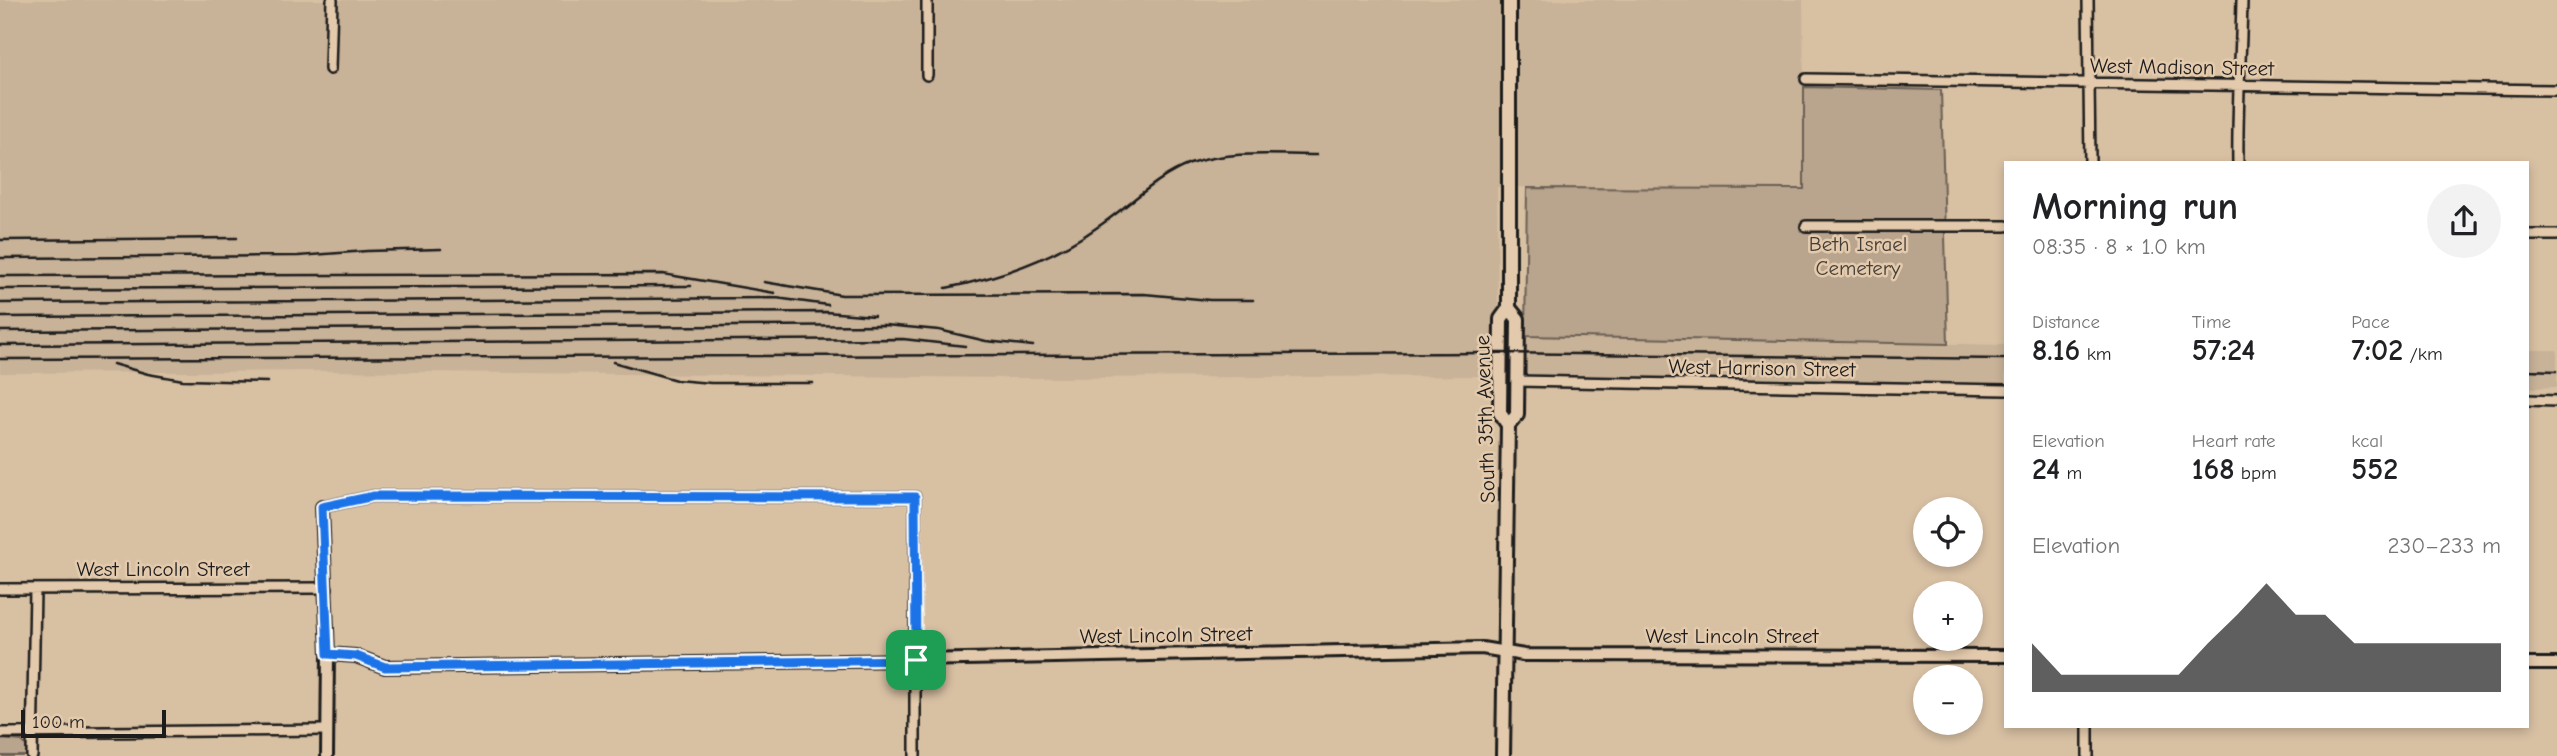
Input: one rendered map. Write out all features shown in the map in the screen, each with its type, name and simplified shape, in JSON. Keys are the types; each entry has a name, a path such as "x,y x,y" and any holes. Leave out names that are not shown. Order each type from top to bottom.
{"main road":[{"name":"South 35th Avenue","path":"1503,756 1508,425 1500,413 1501,319 1509,309 1509,0"},
{"path":"1508,425 1517,415 1518,318 1509,309"}],"street":[{"path":"330,69 332,0"},
{"path":"926,0 927,75"},
{"path":"2088,0 2090,161"},
{"path":"2238,161 2237,102 2241,86 2242,0"},
{"name":"West Madison Street","path":"1806,79 2557,90"},
{"path":"1806,226 2004,226"},
{"path":"2529,235 2557,235"},
{"name":"West Harrison Street","path":"1517,381 2004,390"},
{"path":"2529,400 2557,401"},
{"path":"327,756 327,588 322,507 374,496 915,497 915,756"},
{"name":"West Lincoln Street","path":"0,589 327,588"},
{"path":"32,756 35,589"},
{"name":"West Lincoln Street","path":"328,654 356,656 385,667 916,660 1482,648 1524,655 2004,656"},
{"path":"2529,664 2557,664"},
{"path":"2088,728 2088,756"},
{"path":"0,733 327,730"}],"shaded area":[{"path":"0,0 1803,0 1805,189 1497,187 1498,334 2004,345 2004,383 1496,376 1016,378 327,371 0,373"},
{"path":"2529,350 2557,350 2557,387 2529,388"}],"green space":[{"name":"Beth Israel Cemetery","path":"1804,87 1941,90 1948,344 1525,336 1527,188 1804,189"},
{"path":"0,739 22,741 26,746 26,756 0,756"}],"railway":[{"path":"946,288 1008,272 1047,256 1085,236 1155,183 1190,164 1237,155 1317,155"},
{"path":"0,240 237,238"},
{"path":"0,258 298,256 441,249"},
{"path":"0,276 663,274 775,293"},
{"path":"764,282 842,295 1144,294 1210,300 1253,300"},
{"path":"0,289 691,286"},
{"path":"0,303 776,298 828,305"},
{"path":"0,317 826,312 874,316"},
{"path":"0,331 885,325 939,330 986,341 1033,346"},
{"path":"0,345 903,339 965,346"},
{"path":"0,359 1501,353 2004,359"},
{"path":"613,362 676,380 711,383 813,383"},
{"path":"113,364 183,380 267,382"},
{"path":"2529,370 2557,371"}],"route":[{"path":"374,496 915,497 916,660 385,667 356,656 328,654 322,507 374,496"}]}
